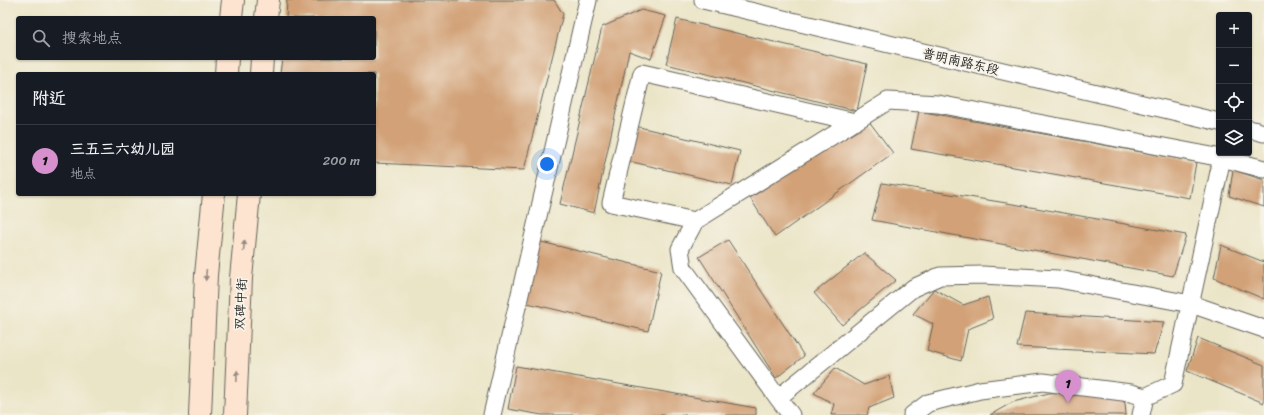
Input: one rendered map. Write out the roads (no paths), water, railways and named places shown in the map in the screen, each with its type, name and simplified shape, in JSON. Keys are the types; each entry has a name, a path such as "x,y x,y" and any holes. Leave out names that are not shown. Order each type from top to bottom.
{"main road":[{"path":"231,16 233,0"},
{"path":"266,16 268,0"},
{"path":"226,72 227,60"},
{"path":"261,72 262,60"},
{"path":"200,415 206,275 214,196"},
{"name":"双碑中街","path":"235,415 241,278 249,196"}],"street":[{"path":"492,415 588,0"},
{"name":"普明南路东段","path":"703,0 1216,121"},
{"path":"695,221 611,203 642,73 855,122"},
{"path":"791,415 683,268 680,249 695,221 888,101 938,104 1222,158 1264,168"},
{"path":"1252,130 1264,133"},
{"path":"912,415 928,403 980,390 1043,382 1131,393 1145,397 1173,384 1222,158"},
{"path":"778,398 913,288 940,276 982,275 1058,279 1190,304 1264,329"},
{"path":"1141,415 1145,397"}],"place":[{"name":"三五三六幼儿园","path":"1068,403"}]}
